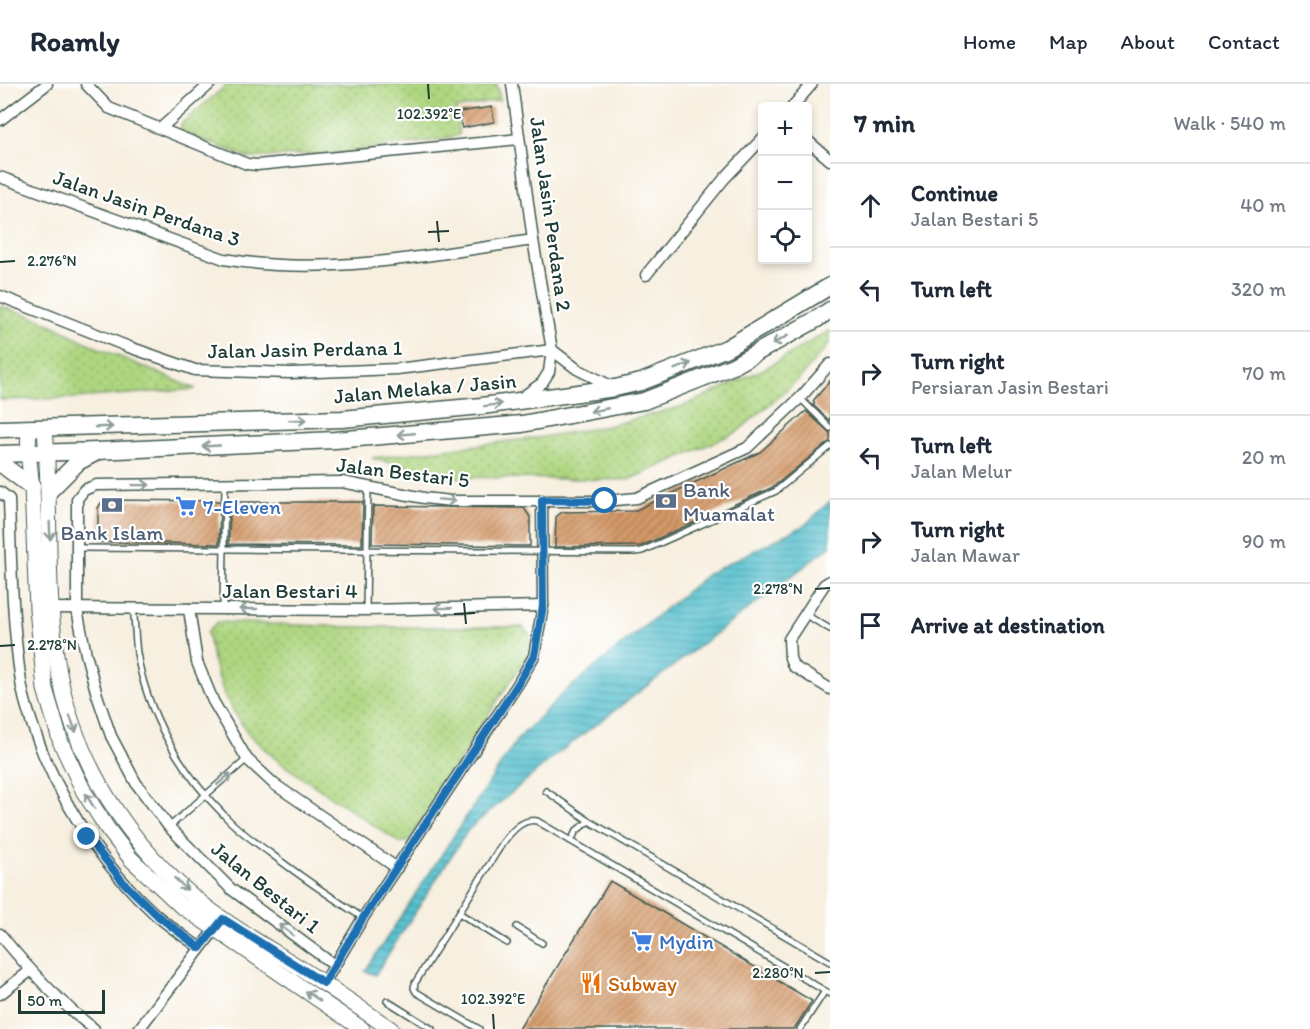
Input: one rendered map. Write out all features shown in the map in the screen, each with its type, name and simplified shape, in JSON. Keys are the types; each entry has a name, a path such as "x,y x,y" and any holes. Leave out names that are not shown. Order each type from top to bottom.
{"main road":[{"name":"Jalan Melaka / Jasin","path":"0,429 342,419 517,402 615,388 641,382 728,348 830,286"},
{"name":"Jalan Melaka / Jasin","path":"0,454 335,440 522,424 644,401 733,366 830,310"},
{"path":"0,463 41,489 97,451"}],"street":[{"path":"0,120 47,84"},
{"path":"86,84 109,108 247,164 257,165 519,139"},
{"path":"161,128 210,84"},
{"name":"Jalan Jasin Perdana 2","path":"512,84 533,240 552,351"},
{"path":"796,102 812,84"},
{"path":"646,275 730,172 758,143"},
{"path":"812,145 830,160"},
{"name":"Jalan Jasin Perdana 3","path":"0,177 224,259 256,265 300,267 361,263 533,240"},
{"name":"Jalan Jasin Perdana 1","path":"0,296 129,347 195,370 291,374 396,369 552,351"},
{"path":"517,402 542,383 549,372 552,351 576,369 615,388"},
{"name":"Jalan Bestari 5","path":"78,610 77,499 84,490 96,485 342,482 451,501 605,501 637,498 747,448 800,398 830,364"},
{"path":"37,428 47,452 41,489 45,689 61,743 84,792 107,828 131,859 180,905 324,983 391,1029"},
{"path":"37,428 28,452 41,489"},
{"path":"0,492 9,499 5,546 21,683 36,736 59,790 87,837 124,883 158,916 200,948"},
{"path":"324,983 363,918 518,684 534,656 543,606 542,500"},
{"path":"830,581 824,585 789,639 790,658 794,666 830,689"},
{"name":"Jalan Bestari 4","path":"45,608 366,610 543,606"},
{"path":"189,609 197,662 213,701 247,759 274,784 397,868"},
{"name":"Jalan Bestari 1","path":"78,610 97,695 111,736 136,783 169,827 231,889 333,965"},
{"path":"139,1029 218,925"},
{"path":"218,925 362,1029"},
{"path":"0,934 30,971 66,1008 94,1029"},
{"path":"0,994 30,971"}],"lane":[{"path":"800,398 830,428"},
{"path":"78,548 642,551 776,491 830,446"},
{"path":"223,609 225,484"},
{"path":"366,610 368,487"},
{"path":"133,608 138,653 145,685 155,712 180,762 224,816 246,835 304,879 363,918"},
{"path":"805,614 830,629"},
{"path":"169,827 247,759"},
{"path":"546,791 589,821 830,962"},
{"path":"479,1029 416,992 415,983 509,835 526,820 537,821 827,993 800,1029"},
{"path":"571,841 576,831 589,821"},
{"path":"459,913 507,943"},
{"path":"517,927 542,943"},
{"path":"387,1001 432,1029"}],"green space":[{"path":"228,84 497,84 500,100 456,109 459,135 444,139 348,152 249,158 181,132 181,124"},
{"path":"0,306 40,319 94,346 196,389 75,398 0,400"},
{"path":"830,330 830,343 798,380 737,432 628,480 445,477 372,458 543,437 607,426 684,406 766,368"},
{"path":"217,622 354,627 523,627 530,635 530,652 409,841 400,843 279,762 248,734 225,697 213,660 207,632"}],"water":[{"path":"830,501 830,547 556,755 468,830 375,975 365,971 516,741 562,694 709,573 805,525"}],"building":[{"path":"492,107 494,122 462,128 459,112"},
{"path":"830,381 830,421 813,405 815,403 813,401"},
{"path":"806,411 830,433 830,441 773,487 641,546 555,547 556,517 562,512 634,511 760,452"},
{"path":"103,500 220,501 219,544 98,542 98,508"},
{"path":"230,502 363,502 362,545 229,544"},
{"path":"373,506 524,508 530,517 530,546 372,544"},
{"name":"Mydin","path":"610,881 812,1001 794,1029 519,1029"}],"place":[{"name":"Bank Muamalat","path":"666,501"},
{"name":"Bank Islam","path":"112,505"},
{"name":"7-Eleven","path":"186,506"},
{"name":"Mydin","path":"642,941"},
{"name":"Subway","path":"591,983"}],"route":[{"path":"87,837 124,883 158,916 200,948 223,919 324,983 363,918 518,684 534,656 543,606 542,500 605,501"}]}
